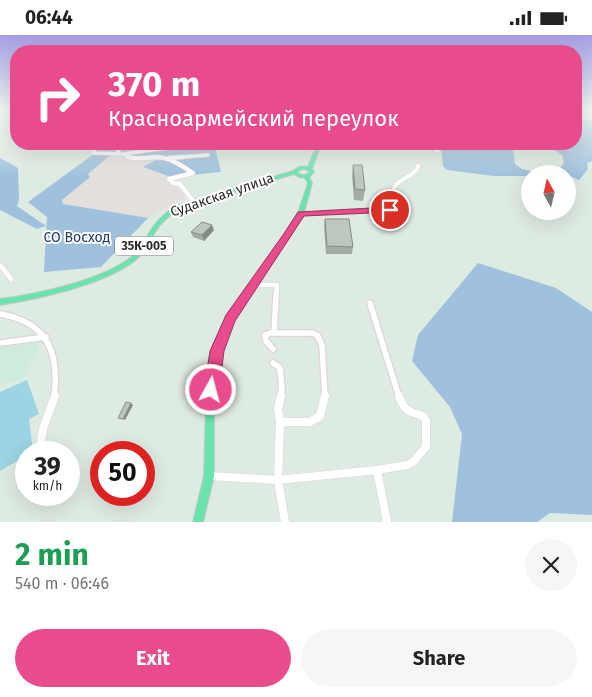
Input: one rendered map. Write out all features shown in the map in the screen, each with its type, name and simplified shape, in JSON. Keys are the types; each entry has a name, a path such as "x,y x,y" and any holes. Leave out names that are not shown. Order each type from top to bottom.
{"main road":[{"name":"35К-005","path":"307,176 311,175 311,161 316,151"},
{"name":"35К-005","path":"295,172 311,161"},
{"path":"303,168 310,169"},
{"path":"198,522 209,476 210,404 217,351 230,319 283,244 301,213 310,183 307,176 296,175 295,172"},
{"name":"Судакская улица","path":"0,302 16,300 85,281 122,265 141,252 156,224 164,215 178,207 295,172"}],"street":[{"path":"95,150 93,153 118,153 139,160 156,157 168,159 208,155"},
{"path":"123,154 152,150"},
{"path":"168,159 193,173 169,179 173,183 180,184 194,201"},
{"path":"301,213 393,209 395,206 392,193 395,187 402,180 416,172 418,166"},
{"path":"0,265 11,279"},
{"path":"253,285 277,285 274,333"},
{"path":"209,476 278,480 376,471 413,462 426,447 426,421 423,416 407,411 402,406 370,303"},
{"path":"0,314 8,315 34,326 46,337 55,369 56,386 54,400 43,426 41,441"},
{"path":"273,349 266,341 265,335 274,333 312,333 317,335 322,345 326,393 320,416 310,423 280,422"},
{"path":"0,343 46,337"},
{"path":"273,363 280,368 282,389 278,409 280,422 278,480 284,522"},
{"path":"376,471 387,522"}],"shaded area":[{"path":"113,153 160,158 144,167 171,177 168,179 186,197 148,218 63,204 62,200 90,177 88,174"},
{"path":"42,340 24,379 0,385 0,345"},
{"path":"27,380 39,414 29,419 32,441 15,441 15,462 0,471 0,392"}],"green space":[{"path":"582,132 592,132 592,161 587,163 588,169 579,180 576,179 576,165 562,165 564,163 562,155 554,150 582,150"},
{"name":"СО Восход","path":"96,150 216,150 221,172 171,177 143,167 159,158 155,157 140,161 113,153 88,174 90,177 62,200 63,204 148,218 101,267 44,272 47,217 28,202 94,154"},
{"path":"441,150 513,150 515,164 521,168 521,176 494,176 447,170 443,166"},
{"path":"0,158 18,168 19,200 17,206 46,226 37,229 0,210"},
{"path":"478,263 556,288 592,312 592,515 550,513 537,522 452,522 462,434 450,407 412,361 418,335"}],"building":[{"path":"353,165 362,165 365,190 355,189"},
{"path":"325,219 349,219 353,247 327,246"},
{"path":"202,222 212,225 202,235 191,232"},
{"path":"126,402 131,403 123,419 118,418"}],"route":[{"path":"211,390 217,351 230,319 287,237 301,213 390,210"}]}
